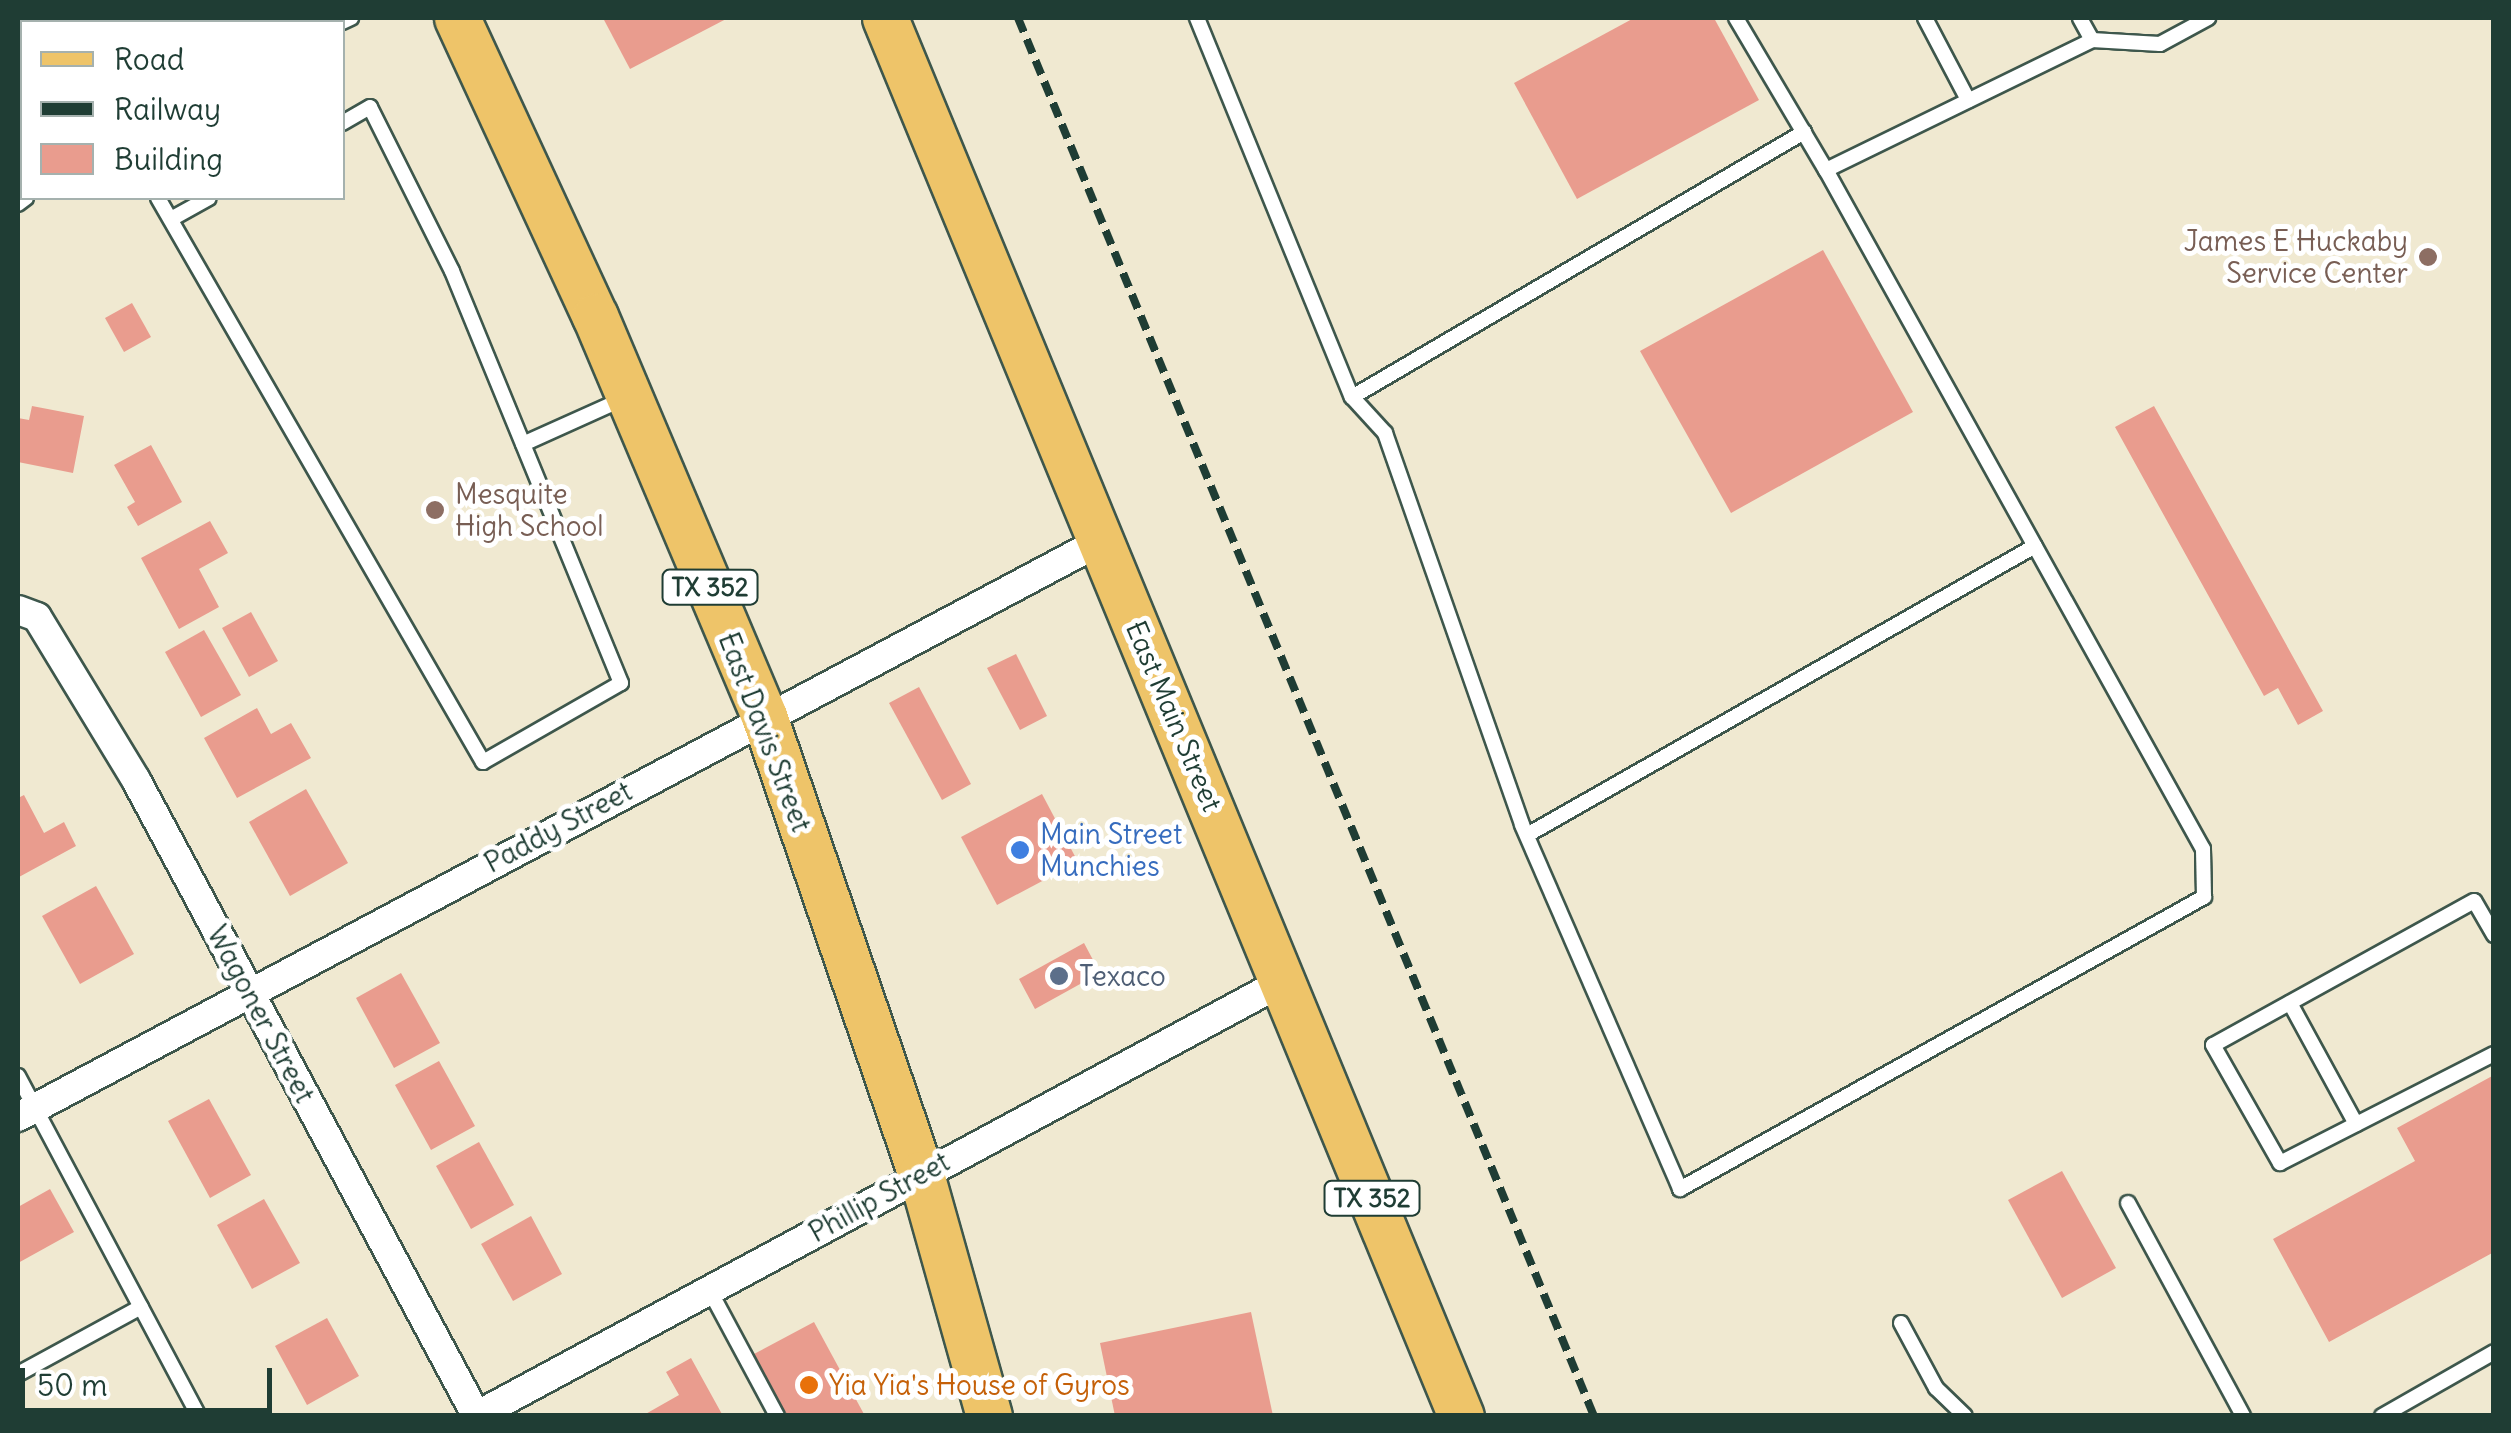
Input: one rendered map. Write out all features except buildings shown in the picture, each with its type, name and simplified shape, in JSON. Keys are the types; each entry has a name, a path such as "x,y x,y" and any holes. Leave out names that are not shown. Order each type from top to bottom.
{"main road":[{"name":"East Davis Street","path":"457,18 629,396 764,716 921,1174 989,1416"},
{"name":"East Main Street","path":"885,18 1461,1416"}],"street":[{"name":"Paddy Street","path":"26,1112 764,716 1100,541"},
{"name":"Wagoner Street","path":"27,614 136,780 476,1415"},
{"name":"Phillip Street","path":"476,1415 1284,982"}],"lane":[{"path":"1197,18 1352,397 1385,433 1527,836 1680,1189 2204,897 2203,848 1826,170 1736,18"},
{"path":"1925,18 1968,100"},
{"path":"2080,18 2092,40"},
{"path":"1826,170 2092,40 2160,44 2208,18"},
{"path":"159,200 482,762 621,682 452,271 370,107 345,121"},
{"path":"1352,397 1804,132"},
{"path":"171,219 205,200"},
{"path":"523,444 629,396"},
{"path":"1527,836 2035,546"},
{"path":"2494,935 2474,901 2213,1045 2280,1163 2494,1054"},
{"path":"2290,1003 2356,1124"},
{"path":"18,1076 26,1112 141,1307 199,1416"},
{"path":"2128,1203 2243,1416"},
{"path":"710,1291 777,1416"},
{"path":"18,1374 141,1307"},
{"path":"1900,1323 1936,1388 1965,1416"},
{"path":"2382,1416 2494,1352"}],"railway":[{"path":"1018,18 1594,1416"}],"place":[{"name":"James E Huckaby Service Center","path":"2428,257"},
{"name":"Mesquite High School","path":"435,510"},
{"name":"Main Street Munchies","path":"1020,850"},
{"name":"Texaco","path":"1059,976"},
{"name":"Yia Yia's House of Gyros","path":"809,1385"}]}
